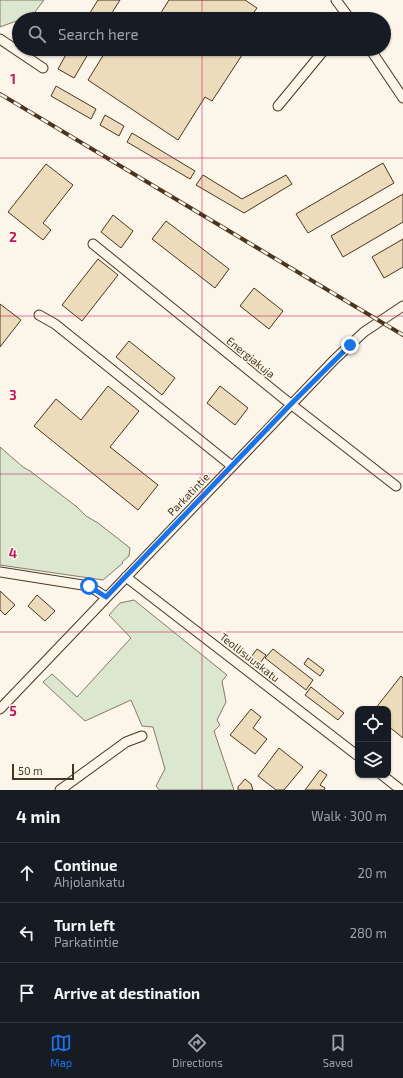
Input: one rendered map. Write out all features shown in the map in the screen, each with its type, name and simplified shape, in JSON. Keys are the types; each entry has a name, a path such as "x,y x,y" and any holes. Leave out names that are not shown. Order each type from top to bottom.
{"street":[{"path":"336,0 345,12"},
{"path":"0,39 12,47"},
{"path":"25,56 42,68"},
{"path":"278,106 319,56"},
{"path":"375,56 403,98"},
{"name":"Energiakuja","path":"93,244 291,404 396,486"},
{"name":"Parkatintie","path":"0,709 291,404 350,345 364,332 403,306"},
{"path":"39,315 55,324 232,466"},
{"path":"0,572 89,586 106,597"},
{"name":"Teollisuuskatu","path":"126,577 355,754"},
{"path":"60,790 126,742 142,736"},
{"path":"386,778 401,790"}],"green space":[{"path":"0,0 44,0 35,12 12,12 12,23 0,27"},
{"path":"0,447 23,467 77,507 86,516 98,523 130,548 129,556 122,562 123,563 103,580 0,565"},
{"path":"134,600 227,675 222,681 226,702 217,720 220,725 214,731 234,790 159,790 156,786 165,769 153,727 142,726 131,700 85,721 43,682 52,674 77,697 131,638 109,615 120,603"}],"building":[{"path":"98,0 120,0 112,12 90,12"},
{"path":"169,0 245,0 257,8 254,12 161,12"},
{"path":"65,56 87,56 74,78 58,69"},
{"path":"103,56 241,56 212,101 205,97 178,140 88,80"},
{"path":"56,86 96,109 91,119 51,96"},
{"path":"105,115 124,126 119,136 100,125"},
{"path":"132,133 195,171 190,179 127,142"},
{"path":"383,163 394,183 308,233 296,214"},
{"path":"46,164 73,185 43,223 51,230 43,240 8,212"},
{"path":"203,175 242,199 286,175 292,184 244,213 196,185"},
{"path":"403,194 403,222 343,257 331,236"},
{"path":"113,215 133,231 121,248 101,232"},
{"path":"166,221 229,269 215,288 152,239"},
{"path":"403,239 403,267 384,278 372,257"},
{"path":"98,259 118,275 82,321 62,305"},
{"path":"254,288 283,311 269,329 240,306"},
{"path":"0,304 21,320 0,347"},
{"path":"129,341 175,378 162,395 116,357"},
{"path":"108,386 139,411 110,447 158,485 138,510 34,426 56,399 81,420"},
{"path":"220,386 248,408 235,425 207,403"},
{"path":"0,591 15,605 5,615 0,610"},
{"path":"37,595 55,611 45,621 28,606"},
{"path":"257,649 266,655 260,663 251,657"},
{"path":"273,649 313,680 306,690 265,658"},
{"path":"308,658 324,670 320,676 304,664"},
{"path":"401,676 403,678 403,738 391,728 391,706 377,706"},
{"path":"311,687 344,713 338,720 305,695"},
{"path":"251,709 261,717 253,728 267,739 255,754 230,735"},
{"path":"279,748 303,767 284,790 276,790 258,776"},
{"path":"320,770 327,775 320,785 325,788 324,790 305,790"},
{"path":"245,779 251,784 253,790 238,790 238,787"}],"railway":[{"path":"0,94 403,335"}],"route":[{"path":"89,586 106,597 291,404 350,345"}]}
